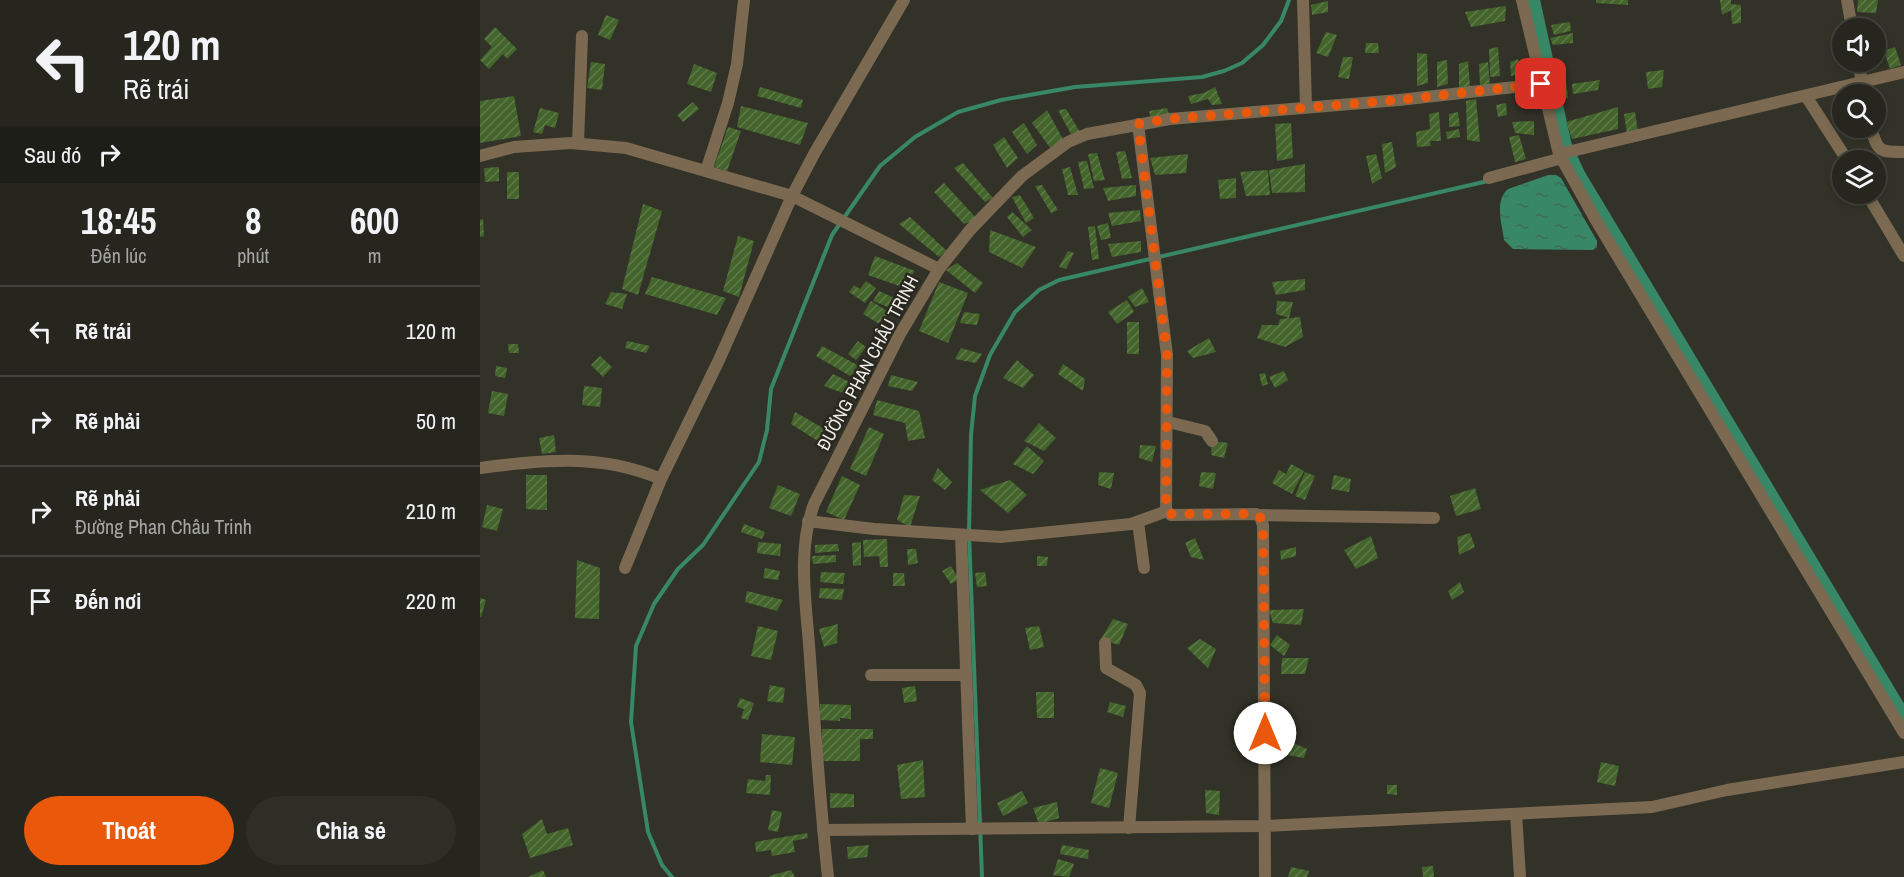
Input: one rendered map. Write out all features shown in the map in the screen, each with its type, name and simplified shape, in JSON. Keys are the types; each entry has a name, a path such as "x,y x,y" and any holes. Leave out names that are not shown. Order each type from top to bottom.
{"street":[{"path":"706,171 728,103 736,64 744,0"},
{"path":"625,568 661,479 792,196 904,0"},
{"path":"1303,0 1306,107"},
{"path":"1522,0 1560,156 1597,222 1904,733"},
{"path":"1847,0 1850,18"},
{"path":"579,143 582,36"},
{"path":"1870,84 1904,72"},
{"name":"ĐƯỜNG PHAN CHÂU TRINH","path":"828,877 805,571 808,521 814,504 900,334 939,269 970,230 1022,176 1068,142 1087,134 1170,119 1541,84"},
{"path":"1489,178 1581,149 1832,92"},
{"path":"1806,96 1840,150"},
{"path":"1138,124 1167,355 1167,512"},
{"path":"1874,138 1877,148 1883,152 1904,152"},
{"path":"480,156 514,147 579,143 626,148 792,196 939,269"},
{"path":"1873,204 1904,256"},
{"path":"1168,422 1205,430 1212,441"},
{"path":"480,468 552,459 595,462 641,470 661,479"},
{"path":"808,521 874,529 1001,537 1033,536 1138,522 1167,512 1171,514 1434,518"},
{"path":"1258,515 1263,525 1265,877"},
{"path":"1138,522 1144,568"},
{"path":"962,535 966,675 977,829"},
{"path":"1105,644 1106,668 1136,685 1140,693 1129,828"},
{"path":"871,675 966,675"},
{"path":"823,830 1265,826 1652,807 1727,790 1904,762"},
{"path":"1516,814 1520,877"}],"water":[{"path":"1548,175 1561,178 1597,241 1597,247 1593,250 1513,249 1504,240 1500,206 1504,194 1508,189"}],"building":[{"path":"1596,0 1628,0 1628,5 1596,3"},
{"path":"1720,0 1731,0 1731,4 1741,5 1741,23 1732,24 1731,10 1722,15"},
{"path":"1858,0 1878,0 1876,13 1857,12"},
{"path":"1328,1 1328,12 1312,15 1311,5"},
{"path":"1506,6 1505,21 1471,27 1465,12"},
{"path":"606,15 619,20 610,40 598,35"},
{"path":"1570,22 1571,31 1554,35 1551,25"},
{"path":"495,27 517,49 507,59 503,54 489,69 480,60 492,47 484,39"},
{"path":"1326,32 1337,35 1328,57 1316,53"},
{"path":"1573,33 1573,43 1553,45 1550,38"},
{"path":"1366,43 1378,43 1379,53 1365,53"},
{"path":"1498,47 1500,76 1490,77 1489,49"},
{"path":"1895,47 1901,65 1890,69 1886,50"},
{"path":"1417,53 1427,54 1428,83 1417,86"},
{"path":"1343,57 1353,57 1349,79 1338,77"},
{"path":"1518,59 1520,75 1511,76 1510,62"},
{"path":"1447,60 1448,84 1437,87 1437,62"},
{"path":"1468,61 1470,86 1459,88 1459,64"},
{"path":"591,62 605,64 602,90 587,88"},
{"path":"1488,62 1490,86 1480,85 1479,64"},
{"path":"694,64 717,73 711,92 687,84"},
{"path":"1664,70 1662,87 1648,89 1646,72"},
{"path":"1600,80 1598,90 1573,94 1572,84"},
{"path":"1566,82 1568,98 1559,99 1558,85"},
{"path":"760,87 803,100 801,108 757,96"},
{"path":"1215,87 1222,104 1212,105 1208,99 1191,104 1188,96 1204,93"},
{"path":"514,96 521,136 480,143 480,101"},
{"path":"1476,99 1480,142 1467,140 1466,101"},
{"path":"693,102 699,109 683,122 677,115"},
{"path":"1506,103 1507,115 1498,117 1496,105"},
{"path":"741,106 808,123 800,145 737,127"},
{"path":"1618,107 1618,129 1572,139 1566,122"},
{"path":"540,108 559,113 555,128 545,125 542,134 533,132"},
{"path":"1167,108 1169,114 1151,119 1149,111"},
{"path":"1066,109 1080,132 1072,136 1058,110"},
{"path":"1047,110 1064,141 1051,149 1032,123"},
{"path":"1439,112 1441,141 1430,141 1431,146 1417,147 1416,132 1430,129 1429,114"},
{"path":"1458,112 1460,126 1449,127 1449,114"},
{"path":"1635,112 1638,132 1627,134 1624,114"},
{"path":"1534,121 1534,135 1515,133 1512,122"},
{"path":"1024,123 1037,145 1027,154 1012,132"},
{"path":"1291,123 1293,158 1277,161 1275,124"},
{"path":"728,127 741,131 727,171 714,167"},
{"path":"1459,129 1460,137 1447,139 1446,132"},
{"path":"1519,135 1526,159 1515,162 1509,137"},
{"path":"1004,137 1018,158 1007,168 993,145"},
{"path":"1392,142 1396,167 1385,173 1382,144"},
{"path":"1125,151 1132,178 1122,179 1116,152"},
{"path":"1097,153 1105,180 1094,181 1088,154"},
{"path":"1188,154 1186,173 1155,175 1150,158"},
{"path":"1376,154 1382,178 1372,184 1366,156"},
{"path":"1087,161 1094,188 1084,189 1078,162"},
{"path":"963,163 993,198 985,202 954,168"},
{"path":"1305,164 1305,192 1272,193 1269,170"},
{"path":"499,167 499,181 485,182 484,168"},
{"path":"1070,167 1078,195 1068,195 1062,169"},
{"path":"1268,170 1270,195 1246,196 1240,172"},
{"path":"507,172 519,172 519,199 507,199"},
{"path":"1236,178 1236,198 1220,199 1218,180"},
{"path":"944,183 977,219 964,224 934,192"},
{"path":"1042,185 1058,210 1051,213 1035,186"},
{"path":"1136,185 1136,196 1108,201 1103,188"},
{"path":"1020,195 1034,218 1026,223 1012,197"},
{"path":"643,204 662,211 638,295 622,289"},
{"path":"1140,210 1141,221 1112,226 1108,213"},
{"path":"1012,212 1032,230 1023,237 1007,217"},
{"path":"910,217 947,251 939,257 899,224"},
{"path":"483,219 484,236 480,237 480,220"},
{"path":"1108,223 1111,238 1101,240 1097,226"},
{"path":"1095,226 1099,259 1092,260 1088,227"},
{"path":"990,230 1036,247 1022,268 989,252"},
{"path":"738,236 754,241 739,297 723,291"},
{"path":"1141,241 1141,252 1112,257 1108,244"},
{"path":"1068,251 1074,253 1066,269 1059,267"},
{"path":"875,256 915,271 902,287 868,275"},
{"path":"957,263 983,283 975,293 946,270"},
{"path":"652,277 726,298 717,315 645,294"},
{"path":"1305,279 1305,290 1276,295 1272,282"},
{"path":"866,281 876,288 865,303 849,292 854,285 860,289"},
{"path":"939,282 968,293 948,343 919,331"},
{"path":"1142,288 1149,302 1135,307 1128,297"},
{"path":"879,291 901,301 895,310 873,301"},
{"path":"611,292 627,294 622,309 605,304"},
{"path":"1127,300 1134,312 1117,324 1108,312"},
{"path":"871,301 889,312 881,325 863,314"},
{"path":"1277,301 1293,302 1289,318 1276,314"},
{"path":"964,312 980,314 977,325 960,323"},
{"path":"1300,317 1303,337 1285,347 1257,338 1262,325 1278,325 1280,319"},
{"path":"1127,322 1139,322 1139,354 1127,354"},
{"path":"1209,338 1216,352 1193,358 1187,351"},
{"path":"627,341 650,346 646,353 625,348"},
{"path":"858,341 866,347 856,360 848,354"},
{"path":"508,344 518,344 519,353 509,353"},
{"path":"822,346 861,367 850,376 816,356"},
{"path":"961,348 982,354 976,363 955,359"},
{"path":"600,356 612,367 603,377 591,365"},
{"path":"1017,360 1034,375 1023,388 1003,378"},
{"path":"1063,364 1085,379 1083,391 1058,374"},
{"path":"496,366 507,368 505,378 495,376"},
{"path":"1284,371 1288,380 1275,388 1269,377"},
{"path":"1265,373 1268,384 1262,386 1259,374"},
{"path":"833,374 854,384 848,395 824,386"},
{"path":"891,375 918,382 912,391 888,386"},
{"path":"584,386 602,388 600,407 582,405"},
{"path":"492,391 508,394 504,416 488,413"},
{"path":"877,400 919,411 925,438 908,441 905,423 873,415"},
{"path":"795,412 828,431 821,443 791,424"},
{"path":"1039,423 1056,438 1044,451 1024,441"},
{"path":"869,427 884,434 866,476 850,469"},
{"path":"554,435 556,452 542,454 539,438"},
{"path":"1212,441 1228,443 1224,458 1211,455"},
{"path":"1140,445 1156,446 1152,462 1139,458"},
{"path":"1027,446 1044,461 1033,474 1013,464"},
{"path":"1291,464 1304,471 1292,494 1272,483 1279,470 1286,474"},
{"path":"938,468 952,482 945,490 932,480"},
{"path":"1099,472 1114,473 1111,489 1098,485"},
{"path":"1201,472 1216,473 1213,489 1199,486"},
{"path":"1305,472 1315,476 1305,500 1295,496"},
{"path":"526,475 547,475 547,510 526,509"},
{"path":"1334,475 1351,479 1349,492 1331,489"},
{"path":"842,476 860,485 844,520 826,512"},
{"path":"1010,480 1027,495 1008,513 980,490"},
{"path":"778,485 800,494 791,516 769,508"},
{"path":"1475,488 1481,509 1456,516 1450,496"},
{"path":"904,495 920,496 910,527 897,520"},
{"path":"487,505 503,509 497,531 482,527"},
{"path":"744,524 765,532 762,539 741,532"},
{"path":"1470,533 1475,547 1459,555 1457,537"},
{"path":"1371,536 1378,558 1356,569 1344,550"},
{"path":"1195,538 1204,560 1191,557 1185,543"},
{"path":"887,539 888,567 880,567 879,556 864,557 863,540"},
{"path":"758,542 781,544 780,556 757,553"},
{"path":"861,542 861,565 853,566 852,543"},
{"path":"838,544 839,551 815,553 815,545"},
{"path":"1296,547 1296,556 1281,560 1280,551"},
{"path":"907,549 916,549 918,563 908,565"},
{"path":"836,555 836,562 813,564 812,556"},
{"path":"1037,556 1048,557 1047,566 1037,566"},
{"path":"577,560 600,568 599,619 575,618"},
{"path":"951,566 959,579 951,584 942,571"},
{"path":"765,568 780,571 778,580 763,578"},
{"path":"821,572 845,573 843,584 820,582"},
{"path":"985,572 987,586 977,587 975,573"},
{"path":"893,573 904,573 905,586 893,586"},
{"path":"1460,582 1464,592 1452,600 1448,591"},
{"path":"820,588 844,589 842,600 819,598"},
{"path":"747,591 783,600 777,611 745,602"},
{"path":"480,598 486,600 481,617 480,617"},
{"path":"1304,609 1301,625 1273,623 1269,610"},
{"path":"1113,619 1128,624 1119,645 1101,639"},
{"path":"838,624 837,643 824,647 819,629"},
{"path":"758,626 778,631 771,660 751,656"},
{"path":"1039,626 1044,647 1030,650 1025,628"},
{"path":"1277,635 1290,645 1284,656 1270,645"},
{"path":"1200,639 1216,649 1208,668 1187,648"},
{"path":"1282,658 1309,658 1305,674 1281,674"},
{"path":"770,685 785,688 783,703 767,701"},
{"path":"915,686 917,701 904,703 902,688"},
{"path":"1036,692 1054,692 1054,718 1037,718"},
{"path":"740,698 754,703 748,720 741,718 744,709 737,707"},
{"path":"1110,702 1126,706 1123,717 1107,712"},
{"path":"820,704 851,705 851,719 819,720"},
{"path":"822,729 873,729 873,739 860,739 860,761 822,761"},
{"path":"762,734 795,737 792,765 760,762"},
{"path":"1289,741 1307,749 1304,758 1287,755"},
{"path":"923,760 925,797 901,799 897,765"},
{"path":"1601,762 1619,766 1615,786 1597,782"},
{"path":"1100,768 1118,773 1109,808 1091,803"},
{"path":"766,775 771,775 770,795 746,793 748,779 765,781"},
{"path":"1387,785 1397,785 1397,795 1387,794"},
{"path":"1205,790 1220,791 1219,815 1206,813"},
{"path":"1022,791 1028,803 1003,816 997,803"},
{"path":"830,793 854,794 854,807 830,808"},
{"path":"1057,802 1059,818 1039,824 1033,808"},
{"path":"772,810 782,812 778,832 768,830"},
{"path":"542,819 547,834 568,828 573,845 530,858 522,834"},
{"path":"807,833 808,838 793,841 795,852 772,856 771,850 756,852 755,842"},
{"path":"869,845 867,857 848,859 847,847"},
{"path":"1062,845 1089,850 1088,859 1060,854"},
{"path":"1058,859 1074,864 1069,877 1053,875"},
{"path":"1433,866 1434,877 1423,877 1422,867"},
{"path":"1291,867 1309,871 1307,877 1288,877"},
{"path":"543,870 546,877 528,877"},
{"path":"791,870 795,877 769,877 769,876"}],"waterway":[{"path":"672,877 662,865 648,832 631,722 636,646 654,604 678,569 703,545 759,462 767,430 771,389 832,235 880,166 915,137 958,112 1001,100 1075,87 1202,77 1224,71 1242,63 1263,45 1281,21 1289,0"},
{"path":"1533,0 1565,146 1578,174 1904,717"},
{"path":"982,877 969,533 971,435 975,396 990,355 1015,312 1039,290 1059,280 1488,181"}],"route":[{"path":"1265,733 1263,525 1260,517 1256,514 1171,514 1166,510 1167,355 1138,124 1170,119 1399,100 1541,84"}]}
